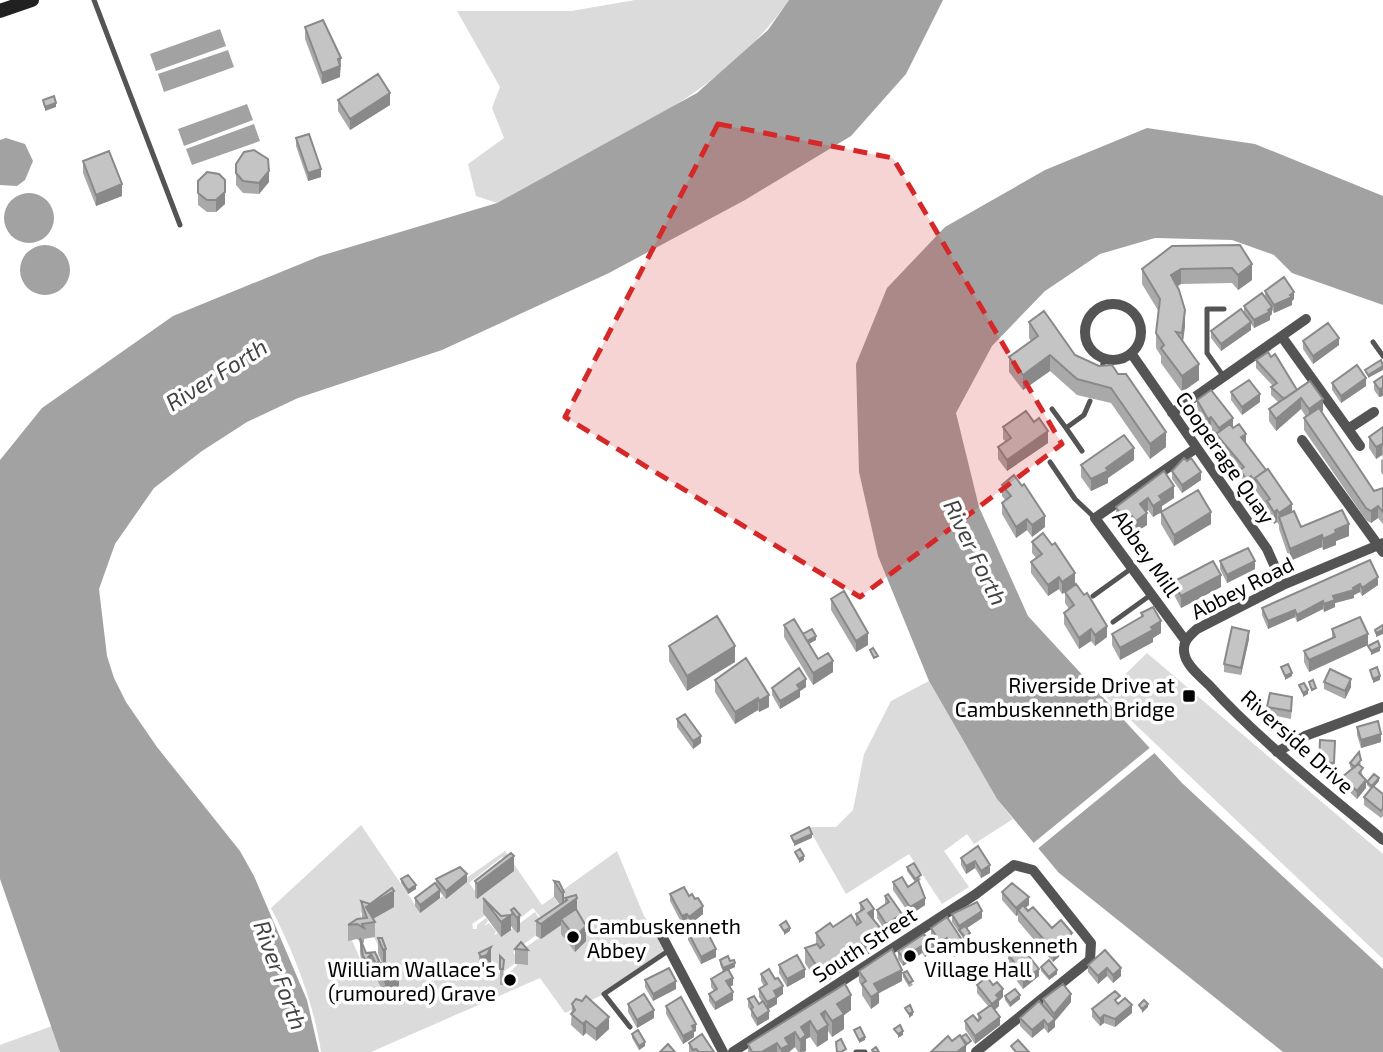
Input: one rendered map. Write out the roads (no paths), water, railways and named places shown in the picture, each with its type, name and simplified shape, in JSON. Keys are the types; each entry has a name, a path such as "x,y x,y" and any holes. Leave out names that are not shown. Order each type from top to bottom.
{"street":[{"path":"0,11 32,0"},
{"path":"1111,304 1126,308 1138,319 1140,341 1131,354 1118,360 1104,359 1090,349 1085,333 1090,317 1096,310 1111,304"},
{"path":"1172,413 1306,319"},
{"path":"1282,337 1360,446"},
{"name":"Cooperage Quay","path":"1131,354 1267,549 1283,585"},
{"path":"1348,429 1374,412"},
{"path":"1302,440 1382,546"},
{"name":"Abbey Mill","path":"1185,640 1095,518 1195,449"},
{"name":"Abbey Road","path":"1220,697 1185,659 1185,640 1196,629 1283,585 1382,546"},
{"name":"Riverside Drive","path":"1220,697 1277,752 1383,840"},
{"path":"1277,752 1305,736 1383,707"},
{"name":"South Street","path":"733,1052 976,894 1014,865 1032,870 1083,933 1091,943 1090,960 976,1052"},
{"path":"662,936 723,1052"}],"lane":[{"path":"94,0 180,225"},
{"path":"1224,309 1207,309 1207,353 1224,377"},
{"path":"1373,342 1383,356"},
{"path":"1098,378 1104,359"},
{"path":"1066,428 1084,415 1090,401"},
{"path":"1052,409 1083,451"},
{"path":"1049,461 1075,499 1095,518"},
{"path":"1093,596 1132,568"},
{"path":"1112,622 1152,594"},
{"path":"630,1027 604,994 668,951"},
{"path":"856,1052 865,1052"}],"water":[{"name":"River Forth","path":"789,0 943,0 906,74 851,136 745,200 609,273 442,350 298,398 247,422 202,451 154,488 115,544 99,589 107,656 114,678 126,702 157,747 240,851 254,876 307,1000 319,1052 60,1052 0,879 0,460 42,408 173,316 320,256 497,203 697,93 768,30"},
{"path":"220,29 226,46 156,71 150,54"},
{"path":"228,50 234,67 164,92 158,74"},
{"path":"247,104 253,120 184,146 178,129"},
{"path":"254,124 260,141 192,165 186,149"},
{"name":"River Forth","path":"1147,128 1255,144 1383,196 1383,305 1292,273 1274,255 1232,240 1155,238 1100,254 1045,291 992,346 956,413 979,507 1028,616 1182,783 1383,969 1383,1052 1283,1052 1059,873 997,799 929,681 878,556 859,472 856,364 887,288 945,227 1045,170"},
{"path":"6,138 25,144 33,161 25,180 17,186 0,185 0,140"},
{"path":"29,193 46,201 54,218 46,235 29,243 12,235 4,218 12,201"},
{"path":"45,245 62,253 70,270 62,287 45,295 28,287 20,270 28,253"}],"place":[{"name":"Riverside Drive at Cambuskenneth Bridge","path":"1189,696"},
{"name":"Cambuskenneth Abbey","path":"573,937"},
{"name":"Cambuskenneth Village Hall","path":"910,956"},
{"name":"William Wallace's (rumoured) Grave","path":"510,980"}]}
